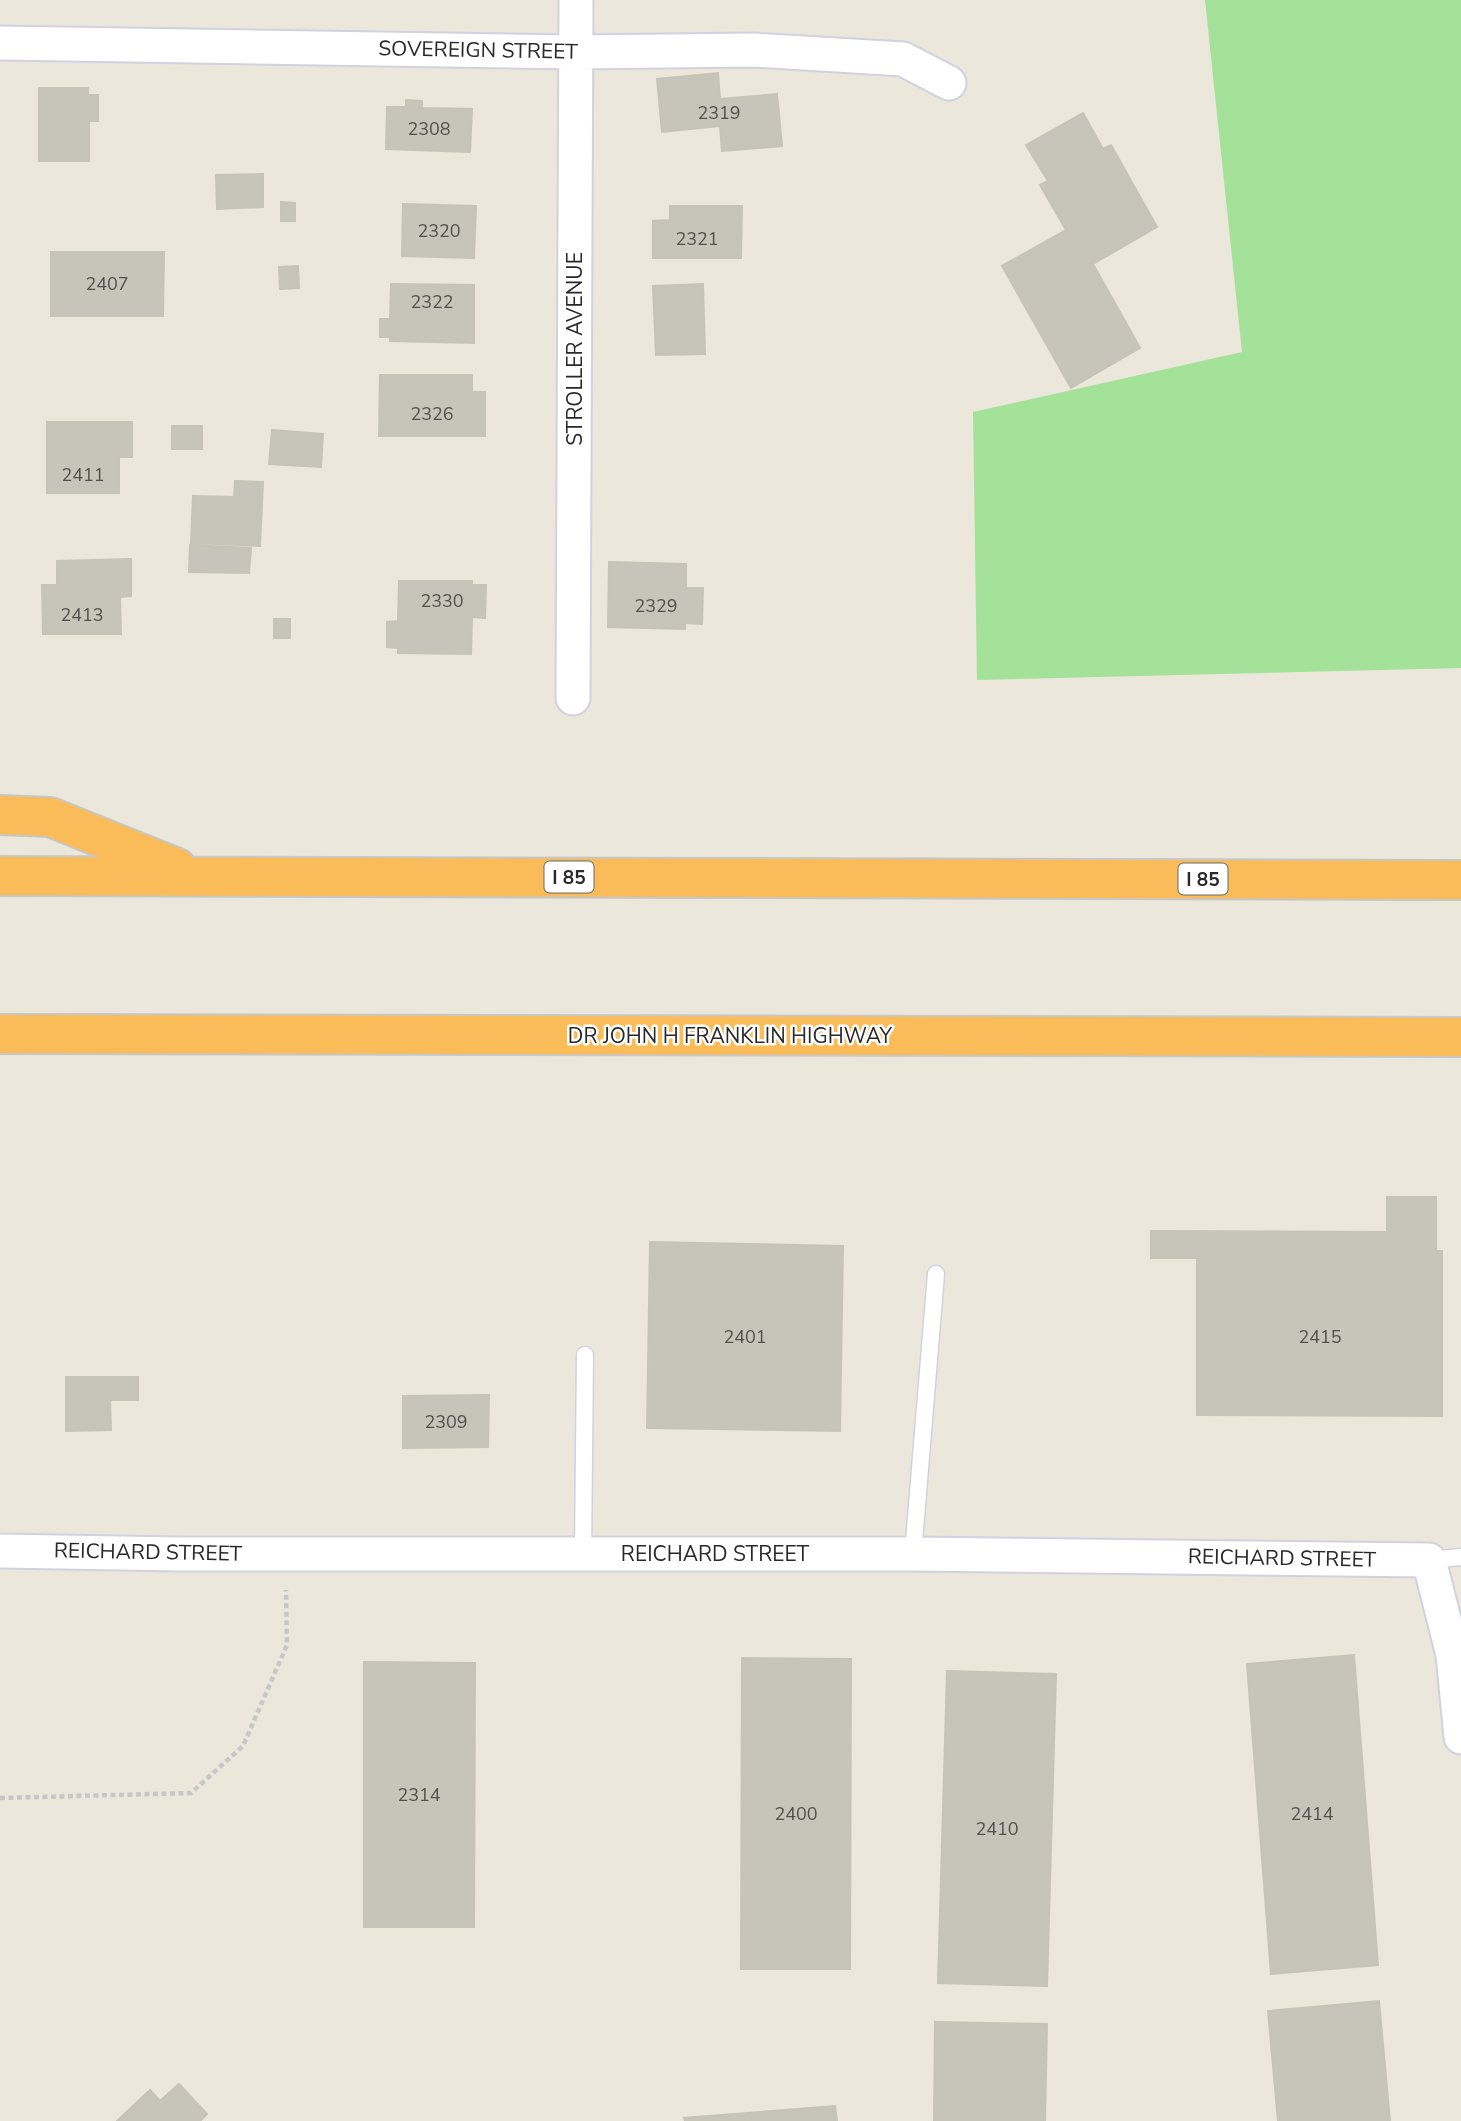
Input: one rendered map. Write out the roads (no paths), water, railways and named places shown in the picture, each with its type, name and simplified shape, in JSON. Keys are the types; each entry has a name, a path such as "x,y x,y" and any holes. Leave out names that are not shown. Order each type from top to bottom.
{"highway":[{"path":"0,815 50,817 194,876"},
{"name":"I 85","path":"0,876 1461,880"},
{"name":"DR JOHN H FRANKLIN HIGHWAY","path":"0,1034 1461,1037"},
{"path":"0,1044 47,1034"}],"street":[{"name":"STROLLER AVENUE","path":"573,698 576,0"},
{"name":"SOVEREIGN STREET","path":"0,43 575,52 754,50 903,59 949,83"},
{"name":"REICHARD STREET","path":"0,1551 1445,1558"},
{"path":"1445,1558 1461,1737"}],"lane":[{"path":"913,1554 936,1274"},
{"path":"583,1554 585,1355"}]}
